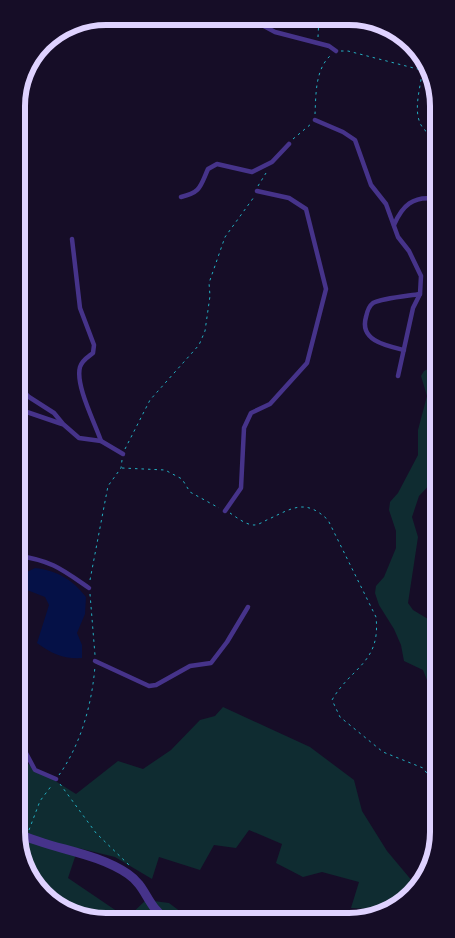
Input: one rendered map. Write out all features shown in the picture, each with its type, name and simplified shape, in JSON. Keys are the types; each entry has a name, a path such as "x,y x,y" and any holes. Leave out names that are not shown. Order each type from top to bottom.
{"street":[{"path":"25,837 104,860 138,882 150,904 160,913"}],"lane":[{"path":"261,25 275,32 318,42 336,51"},
{"path":"315,120 343,132 355,140 371,185 386,204 394,226 421,276 420,294 413,308 398,376"},
{"path":"181,197 194,194 200,189 208,169 217,164 252,172 272,162 289,144"},
{"path":"225,511 241,488 244,428 251,413 270,404 307,363 326,289 306,208 289,198 257,191"},
{"path":"394,226 404,206 414,200 430,199"},
{"path":"72,239 80,308 94,345 93,353 85,359 80,367 80,384 102,441"},
{"path":"404,350 374,341 367,334 365,320 368,310 374,303 420,294"},
{"path":"25,393 54,413 63,424 80,438 102,441 123,454"},
{"path":"25,411 63,424"},
{"path":"25,557 41,559 56,566 89,588"},
{"path":"95,661 143,685 156,685 190,666 211,663 227,642 248,607"},
{"path":"25,751 35,770 56,779"}],"path":[{"path":"318,42 319,25"},
{"path":"289,144 315,120 316,90 320,74 328,56 336,51 348,51 422,72 417,120 426,133 430,135"},
{"path":"25,832 40,801 67,764 81,734 91,698 95,661 89,588 96,542 108,486 121,468 123,454 150,400 191,357 199,345 205,331 210,296 209,283 225,237 232,225 249,207 259,182 268,170"},
{"path":"121,468 165,470 182,479 190,492 248,524 255,525 286,511 307,506 316,508 328,520 376,617 377,631 366,662 337,692 332,700 334,707 340,716 383,752 423,768 430,777"},
{"path":"56,779 96,833 111,850 130,865 138,882"}],"green space":[{"path":"430,368 430,484 419,496 412,517 418,537 408,603 413,610 428,619 430,629 430,686 423,670 404,661 401,645 394,629 379,605 375,593 376,586 384,577 396,548 396,531 389,510 390,502 398,493 418,455 418,430 427,396 421,376 424,371"},
{"path":"223,707 310,747 354,780 362,811 387,851 413,882 410,885 385,905 372,909 351,908 359,882 322,872 303,877 276,863 282,844 249,830 236,848 214,845 200,870 159,857 152,879 115,857 78,848 68,878 120,913 80,909 70,905 49,889 31,863 26,843 25,762 76,794 118,761 143,769 171,750 200,720 215,716"},
{"path":"146,900 169,903 182,913 132,913"}],"shaded area":[{"path":"35,568 51,571 64,577 86,597 85,614 77,633 82,645 82,658 69,658 58,655 37,643 49,605 45,597 27,590 25,579 27,572"}]}
